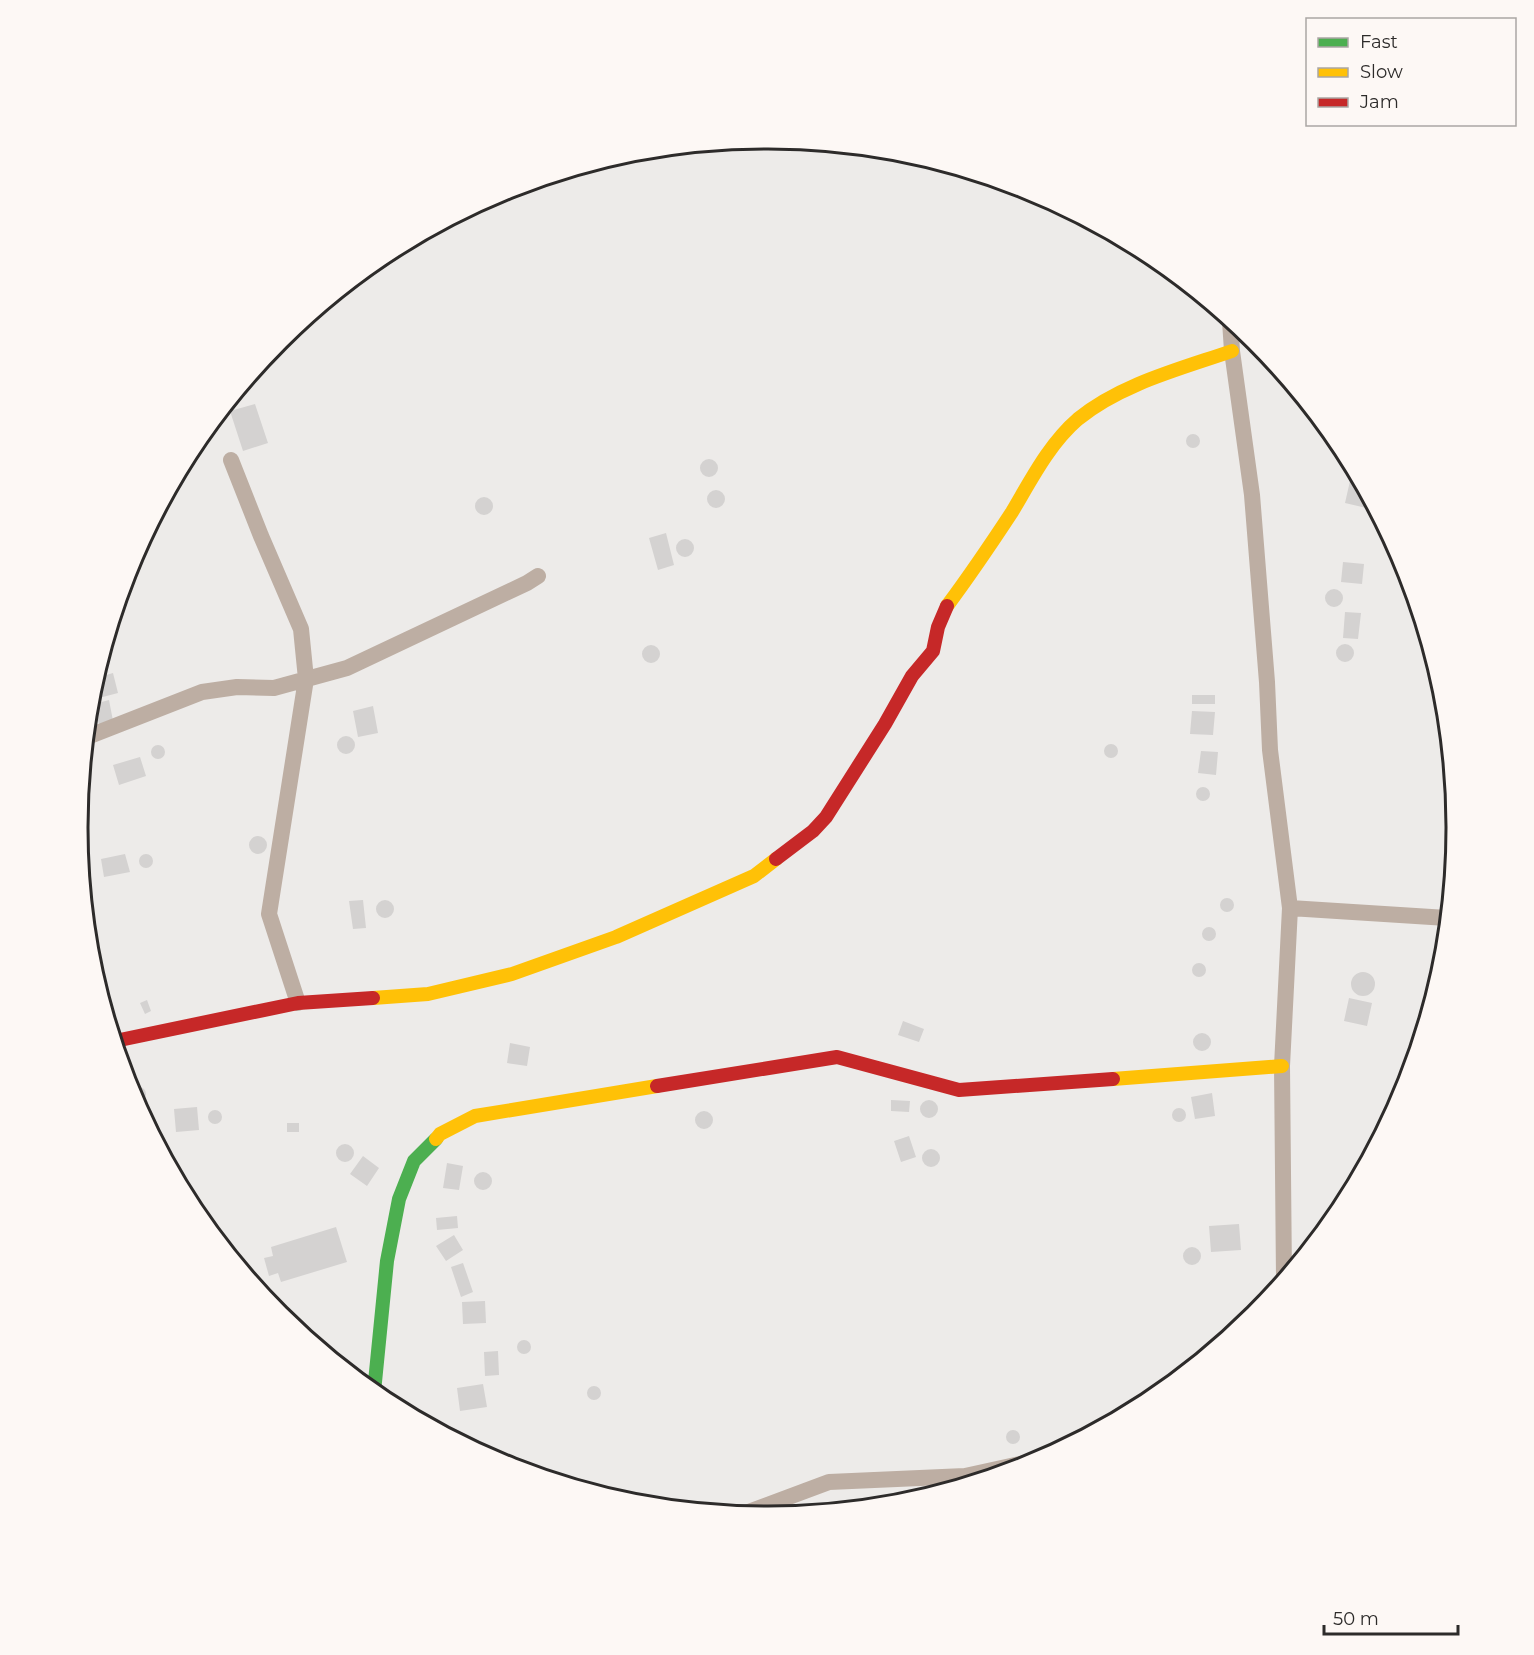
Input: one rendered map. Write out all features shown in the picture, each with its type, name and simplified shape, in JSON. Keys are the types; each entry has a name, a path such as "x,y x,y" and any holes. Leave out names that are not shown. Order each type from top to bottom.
{"street":[{"path":"1233,335 1232,351 1252,495 1270,750 1290,908 1281,1066 1284,1267"},
{"path":"123,1039 298,1003 428,994 512,974 616,937 754,876 813,831 826,817 885,724 912,676 933,651 938,627 946,607 981,561 1052,448 1064,434 1079,419 1122,393 1232,351"},
{"path":"231,460 301,629 306,679 269,914 298,1003"},
{"path":"95,734 202,692 237,687 274,688 347,668 538,576"},
{"path":"1290,908 1440,918"},
{"path":"375,1381 387,1261 399,1200 414,1161 440,1134 474,1116 837,1057 959,1089 1281,1066"},
{"path":"765,1506 829,1482 969,1475"}],"building":[{"path":"255,404 268,443 243,451 230,412"},
{"path":"1193,434 1198,436 1200,441 1198,446 1193,448 1188,446 1186,441 1188,436"},
{"path":"709,459 715,462 718,468 715,474 709,477 703,474 700,468 703,462"},
{"path":"1350,481 1366,508 1345,503"},
{"path":"716,490 722,493 725,499 722,505 716,508 710,505 707,499 710,493"},
{"path":"484,497 490,500 493,506 490,512 484,515 478,512 475,506 478,500"},
{"path":"666,533 674,565 658,570 649,538"},
{"path":"685,539 691,542 694,548 691,554 685,557 679,554 676,548 679,542"},
{"path":"1343,562 1364,564 1362,584 1341,582"},
{"path":"1334,589 1340,592 1343,598 1340,604 1334,607 1328,604 1325,598 1328,592"},
{"path":"1345,612 1361,613 1358,639 1343,638"},
{"path":"1345,644 1351,647 1354,653 1351,659 1345,662 1339,659 1336,653 1339,647"},
{"path":"651,645 657,648 660,654 657,660 651,663 645,660 642,654 645,648"},
{"path":"113,673 118,693 102,697 102,695 107,675"},
{"path":"1192,695 1215,695 1215,704 1192,704"},
{"path":"109,700 114,726 100,729 98,719 101,702"},
{"path":"373,706 378,733 358,737 353,711"},
{"path":"1192,711 1215,712 1213,735 1190,734"},
{"path":"346,736 352,739 355,745 352,751 346,754 340,751 337,745 340,739"},
{"path":"1108,744 1114,744 1118,751 1114,758 1108,758 1104,754 1104,748"},
{"path":"155,745 161,745 165,752 161,759 155,759 151,755 151,749"},
{"path":"1201,751 1218,752 1216,775 1198,773"},
{"path":"140,757 146,776 119,785 113,765"},
{"path":"1203,787 1208,789 1210,794 1208,799 1203,801 1198,799 1196,794 1198,789"},
{"path":"258,836 264,839 267,845 264,851 258,854 252,851 249,845 252,839"},
{"path":"125,854 130,872 104,877 101,859"},
{"path":"146,854 151,856 153,861 151,866 146,868 141,866 139,861 141,856"},
{"path":"1227,898 1232,900 1234,905 1232,910 1227,912 1222,910 1220,905 1222,900"},
{"path":"363,900 366,928 353,929 349,901"},
{"path":"385,900 391,903 394,909 391,915 385,918 379,915 376,909 379,903"},
{"path":"1209,927 1214,929 1216,934 1214,939 1209,941 1204,939 1202,934 1204,929"},
{"path":"1199,963 1204,965 1206,970 1204,975 1199,977 1194,975 1192,970 1194,965"},
{"path":"1363,972 1368,973 1374,979 1374,989 1368,995 1363,996 1358,995 1352,989 1351,984 1352,979 1358,973"},
{"path":"1349,998 1372,1003 1367,1026 1344,1021"},
{"path":"147,1000 151,1011 145,1014 140,1003"},
{"path":"903,1021 924,1029 919,1042 898,1035"},
{"path":"1202,1033 1208,1036 1211,1042 1208,1048 1202,1051 1196,1048 1193,1042 1196,1036"},
{"path":"510,1043 530,1047 527,1066 507,1063"},
{"path":"140,1087 146,1094 145,1098"},
{"path":"1212,1093 1215,1116 1195,1119 1191,1097"},
{"path":"891,1100 910,1101 909,1112 891,1111"},
{"path":"929,1100 935,1103 938,1109 935,1115 929,1118 923,1115 920,1109 923,1103"},
{"path":"197,1107 199,1130 176,1132 174,1109"},
{"path":"1179,1108 1184,1110 1186,1115 1184,1120 1179,1122 1174,1120 1172,1115 1174,1110"},
{"path":"215,1110 220,1112 222,1117 220,1122 215,1124 210,1122 208,1117 210,1112"},
{"path":"704,1111 710,1114 713,1120 710,1126 704,1129 698,1126 695,1120 698,1114"},
{"path":"287,1123 299,1123 299,1132 287,1132"},
{"path":"909,1136 916,1157 901,1162 894,1141"},
{"path":"345,1144 351,1147 354,1153 351,1159 345,1162 339,1159 336,1153 339,1147"},
{"path":"931,1149 937,1152 940,1158 937,1164 931,1167 925,1164 922,1158 925,1152"},
{"path":"363,1156 379,1168 367,1186 350,1174"},
{"path":"447,1163 463,1166 459,1190 443,1188"},
{"path":"483,1172 489,1175 492,1181 489,1187 483,1190 477,1187 474,1181 477,1175"},
{"path":"457,1216 458,1228 437,1230 436,1218"},
{"path":"1239,1224 1241,1250 1211,1252 1209,1226"},
{"path":"336,1227 347,1262 281,1282 278,1273 269,1276 264,1258 273,1256 271,1247"},
{"path":"454,1235 463,1250 446,1261 436,1246"},
{"path":"1192,1247 1198,1250 1201,1256 1198,1262 1192,1265 1186,1262 1183,1256 1186,1250"},
{"path":"463,1263 473,1292 461,1297 451,1267"},
{"path":"485,1301 486,1323 463,1324 462,1302"},
{"path":"524,1340 529,1342 531,1347 529,1352 524,1354 519,1352 517,1347 519,1342"},
{"path":"498,1351 499,1375 485,1376 484,1352"},
{"path":"483,1384 487,1407 460,1411 457,1388"},
{"path":"594,1386 599,1388 601,1393 599,1398 594,1400 589,1398 587,1393 589,1388"},
{"path":"1013,1430 1018,1432 1020,1437 1018,1442 1013,1444 1008,1442 1006,1437 1008,1432"}],"traffic: fast":[{"path":"375,1381 387,1261 399,1199 414,1161 436,1139"}],"traffic: slow":[{"path":"947,606 1012,512 1049,451 1078,419 1113,396 1132,387 1232,351"},
{"path":"373,998 428,994 512,974 616,937 754,876 776,859"},
{"path":"1113,1079 1282,1066"},
{"path":"436,1139 440,1134 475,1116 657,1086"}],"traffic: jam":[{"path":"776,859 813,831 826,817 885,724 912,676 933,651 938,627 947,606"},
{"path":"123,1039 298,1003 373,998"},
{"path":"657,1086 837,1057 959,1090 1113,1079"}]}
